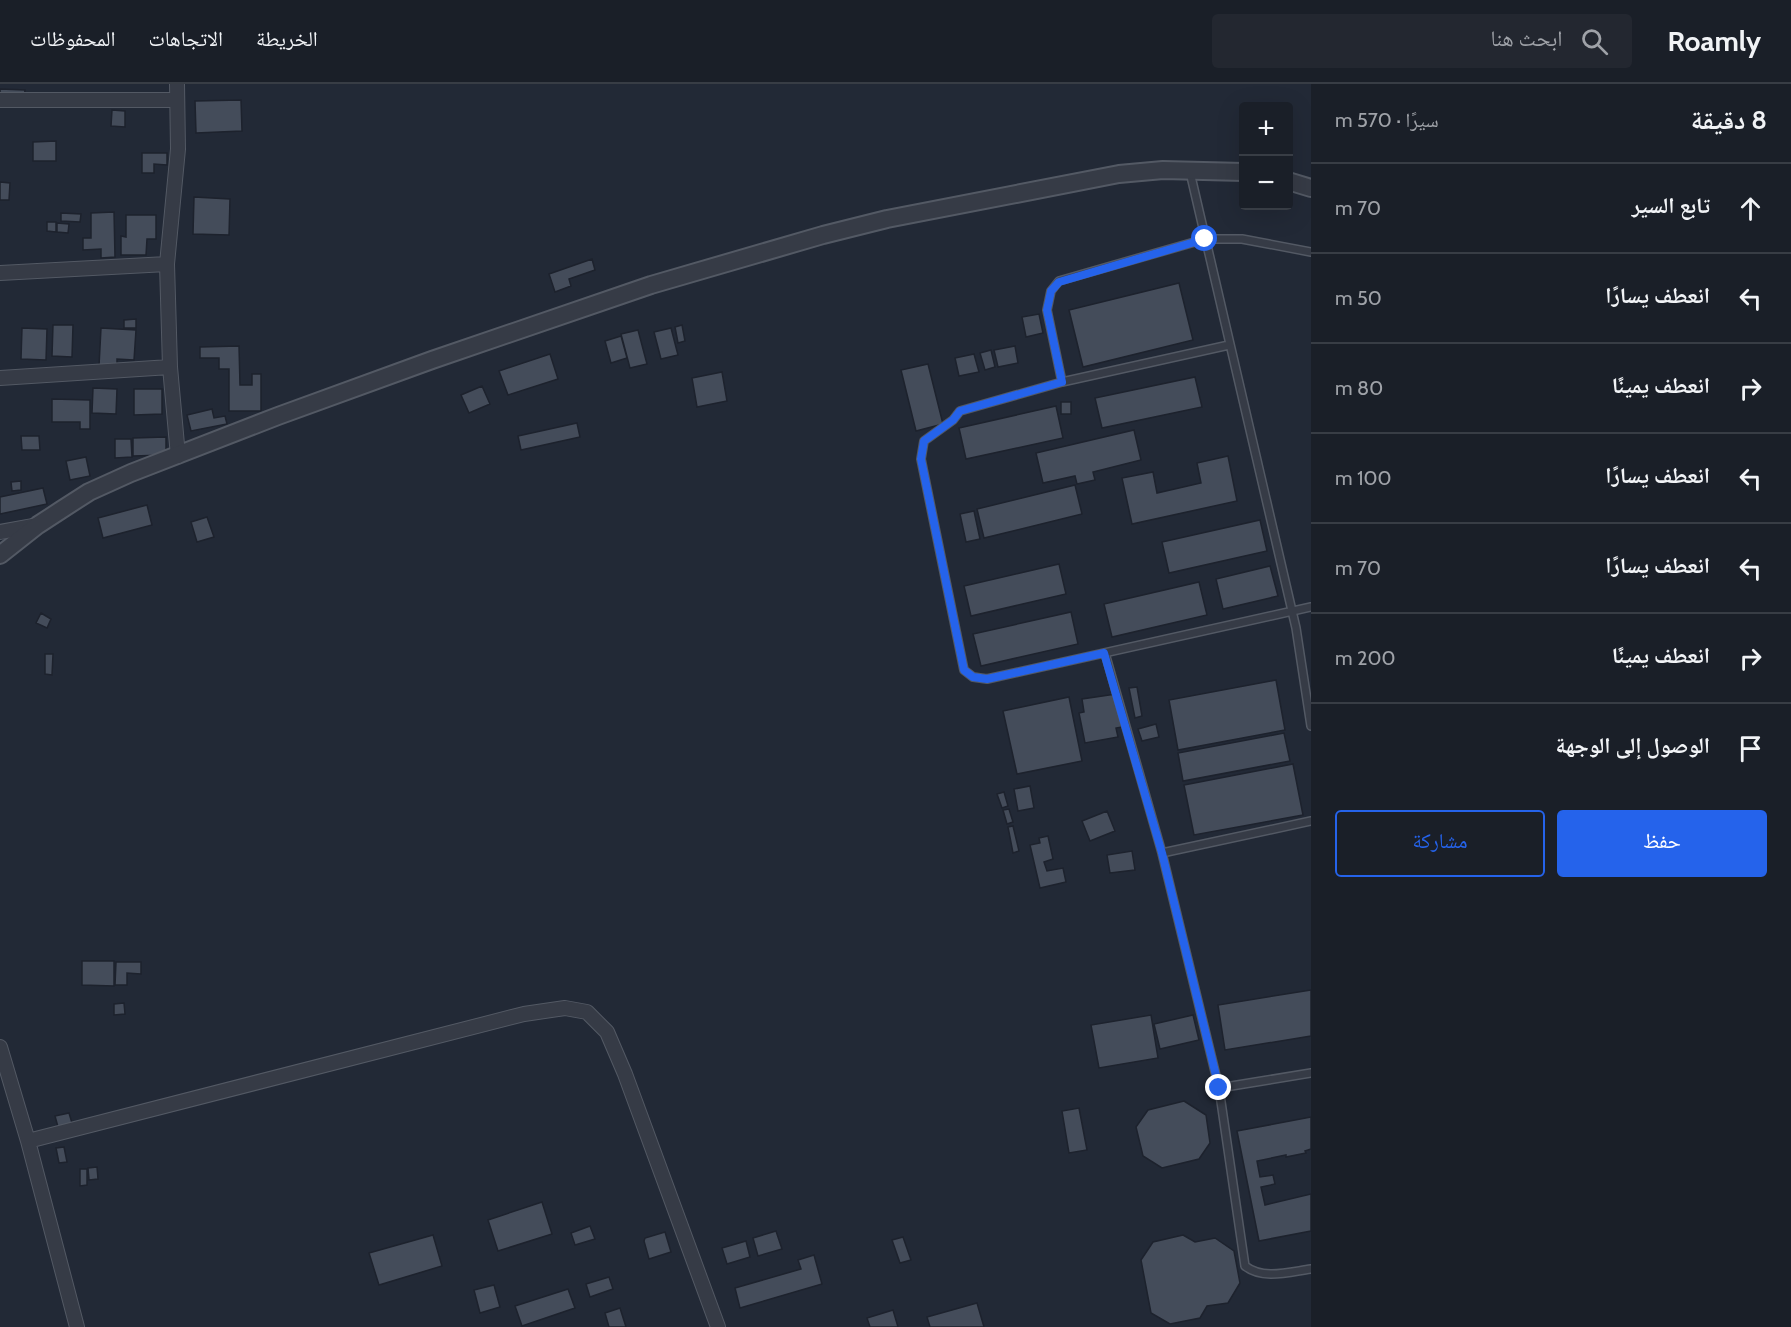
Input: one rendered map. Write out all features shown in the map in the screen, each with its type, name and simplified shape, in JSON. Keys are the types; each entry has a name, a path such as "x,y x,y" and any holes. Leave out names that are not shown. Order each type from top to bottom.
{"street":[{"path":"177,84 178,149 167,264 170,367 178,456"},
{"path":"0,100 177,100"},
{"path":"0,555 38,525 89,492 131,473 278,416 502,334 651,285 737,259 887,219 1119,174 1163,170 1239,172"},
{"path":"1293,183 1311,188"},
{"path":"0,273 167,264"},
{"path":"0,378 170,367"},
{"path":"0,532 38,525"},
{"path":"28,1141 524,1014 565,1008 586,1012 607,1032 625,1074 718,1327"},
{"path":"0,1047 28,1141 77,1327"}],"lane":[{"path":"1190,170 1292,612 1311,726"},
{"path":"1062,382 1047,310 1051,291 1059,282 1205,239 1242,239 1311,252"},
{"path":"1229,345 1062,382 960,411 953,420 924,441 921,459 964,670 973,677 987,679 1311,607"},
{"path":"1104,653 1162,853 1219,1088 1245,1266 1254,1273 1269,1275 1311,1269"},
{"path":"1162,853 1311,821"},
{"path":"1219,1088 1311,1073"}],"building":[{"path":"0,89 25,90 24,98 0,97"},
{"path":"241,100 242,131 196,133 195,101"},
{"path":"112,110 125,111 125,127 111,126"},
{"path":"56,141 56,161 33,161 33,142"},
{"path":"142,153 167,153 167,165 154,164 154,173 142,173"},
{"path":"0,182 10,183 9,200 0,200"},
{"path":"194,197 230,199 229,235 193,234"},
{"path":"114,212 115,257 101,258 101,249 83,250 83,238 91,238 91,213"},
{"path":"61,213 81,214 80,222 61,221"},
{"path":"126,215 156,215 156,239 147,239 146,255 121,255 121,236 126,237"},
{"path":"47,222 56,222 56,232 47,231"},
{"path":"57,223 69,224 68,233 57,232"},
{"path":"592,259 595,270 569,279 571,286 555,292 549,274"},
{"path":"1179,283 1193,340 1083,367 1069,310"},
{"path":"1039,314 1043,333 1026,337 1022,317"},
{"path":"136,319 136,328 124,328 124,320"},
{"path":"53,325 73,325 72,357 52,356"},
{"path":"682,325 685,341 678,343 675,327"},
{"path":"22,328 47,329 46,360 21,359"},
{"path":"101,328 136,330 134,360 117,359 117,367 99,366"},
{"path":"671,328 678,355 661,359 654,332"},
{"path":"638,330 647,364 630,368 621,334"},
{"path":"621,336 627,358 611,363 605,341"},
{"path":"239,346 240,385 252,385 252,374 261,374 261,411 229,411 229,369 219,369 219,358 200,358 200,347"},
{"path":"1015,346 1018,363 998,367 994,350"},
{"path":"991,350 995,367 985,370 980,353"},
{"path":"550,354 558,379 508,395 499,371"},
{"path":"974,354 979,372 959,376 955,358"},
{"path":"928,364 943,424 916,431 901,370"},
{"path":"722,372 727,401 697,407 692,378"},
{"path":"1195,377 1202,407 1102,428 1095,398"},
{"path":"482,386 490,404 469,413 461,395"},
{"path":"93,388 117,389 116,414 92,413"},
{"path":"134,389 162,389 162,414 134,415"},
{"path":"52,399 90,400 90,429 80,429 80,422 52,422"},
{"path":"1061,402 1071,402 1071,414 1061,414"},
{"path":"1056,406 1063,438 966,459 959,428"},
{"path":"212,409 214,418 225,416 227,424 191,431 187,415"},
{"path":"577,423 580,437 521,450 518,436"},
{"path":"1134,430 1141,460 1093,472 1095,480 1077,484 1075,476 1043,483 1036,453"},
{"path":"21,436 39,436 40,450 22,450"},
{"path":"166,437 166,455 133,456 133,438"},
{"path":"115,439 131,439 132,457 115,458"},
{"path":"1228,456 1237,501 1132,524 1122,478 1153,472 1157,493 1201,483 1197,463"},
{"path":"86,457 90,476 70,480 66,461"},
{"path":"21,481 21,490 12,491 11,482"},
{"path":"1075,485 1082,514 984,538 977,509"},
{"path":"43,488 47,504 0,514 0,497"},
{"path":"147,505 152,525 103,538 98,518"},
{"path":"974,511 980,539 966,542 960,514"},
{"path":"207,517 214,537 197,542 191,522"},
{"path":"1260,520 1267,551 1169,573 1162,542"},
{"path":"1059,564 1066,594 971,616 964,586"},
{"path":"1270,566 1278,596 1223,609 1216,579"},
{"path":"1199,582 1207,615 1112,637 1104,604"},
{"path":"1071,612 1078,644 981,666 973,634"},
{"path":"41,613 51,619 47,628 36,623"},
{"path":"45,654 53,654 52,675 45,674"},
{"path":"1276,680 1285,730 1178,750 1169,700"},
{"path":"1137,687 1142,716 1135,718 1129,688"},
{"path":"1116,694 1122,727 1116,728 1118,737 1085,743 1079,713 1084,712 1082,699"},
{"path":"1069,697 1082,761 1017,774 1003,711"},
{"path":"1156,724 1159,737 1142,741 1138,729"},
{"path":"1284,733 1290,761 1183,781 1178,753"},
{"path":"1293,764 1303,815 1194,835 1184,785"},
{"path":"1030,786 1034,808 1018,811 1014,789"},
{"path":"1004,792 1008,806 1002,808 997,794"},
{"path":"1009,809 1013,822 1007,824 1003,810"},
{"path":"1107,811 1115,831 1090,841 1082,821"},
{"path":"1013,826 1019,851 1013,853 1008,827"},
{"path":"1048,836 1053,859 1044,862 1047,871 1063,868 1066,882 1040,888 1030,845 1040,843 1039,838"},
{"path":"1132,851 1135,870 1110,873 1107,855"},
{"path":"82,961 114,961 114,986 82,985"},
{"path":"116,962 141,962 141,974 127,973 127,985 115,985"},
{"path":"1311,990 1311,1036 1225,1050 1218,1005"},
{"path":"124,1003 125,1014 114,1015 114,1004"},
{"path":"1151,1015 1158,1058 1099,1068 1091,1025"},
{"path":"1193,1015 1199,1040 1160,1049 1154,1024"},
{"path":"1184,1101 1206,1115 1210,1143 1199,1159 1162,1168 1143,1156 1136,1127 1148,1110"},
{"path":"1079,1108 1087,1150 1069,1153 1062,1111"},
{"path":"69,1113 72,1123 58,1127 55,1116"},
{"path":"1311,1117 1311,1149 1305,1151 1306,1153 1257,1161 1260,1177 1273,1175 1275,1184 1261,1187 1265,1205 1311,1194 1311,1231 1259,1241 1237,1131"},
{"path":"64,1147 67,1162 59,1163 56,1148"},
{"path":"97,1167 98,1179 89,1180 88,1168"},
{"path":"80,1169 87,1169 87,1185 80,1186"},
{"path":"542,1202 552,1234 498,1251 488,1220"},
{"path":"590,1226 595,1239 575,1245 571,1233"},
{"path":"776,1231 782,1249 758,1256 753,1238"},
{"path":"665,1232 671,1252 649,1259 645,1238"},
{"path":"433,1235 442,1266 379,1285 369,1253"},
{"path":"1183,1235 1195,1242 1215,1238 1234,1251 1240,1283 1228,1303 1207,1306 1200,1318 1170,1324 1151,1313 1141,1260 1153,1242"},
{"path":"903,1237 911,1260 900,1263 892,1240"},
{"path":"746,1241 750,1257 727,1264 722,1248"},
{"path":"814,1255 822,1284 740,1308 735,1288 801,1269 798,1260"},
{"path":"609,1277 613,1289 590,1297 586,1284"},
{"path":"494,1285 500,1307 480,1313 474,1290"},
{"path":"568,1289 575,1308 522,1326 515,1306"},
{"path":"977,1303 984,1327 930,1327 927,1317"},
{"path":"620,1308 626,1327 609,1327 605,1313"},
{"path":"893,1310 898,1327 870,1327 867,1318"}],"route":[{"path":"1205,239 1059,282 1051,291 1047,310 1062,382 960,411 953,420 924,441 921,459 964,670 973,677 987,679 1104,653 1162,853 1219,1088"}]}
